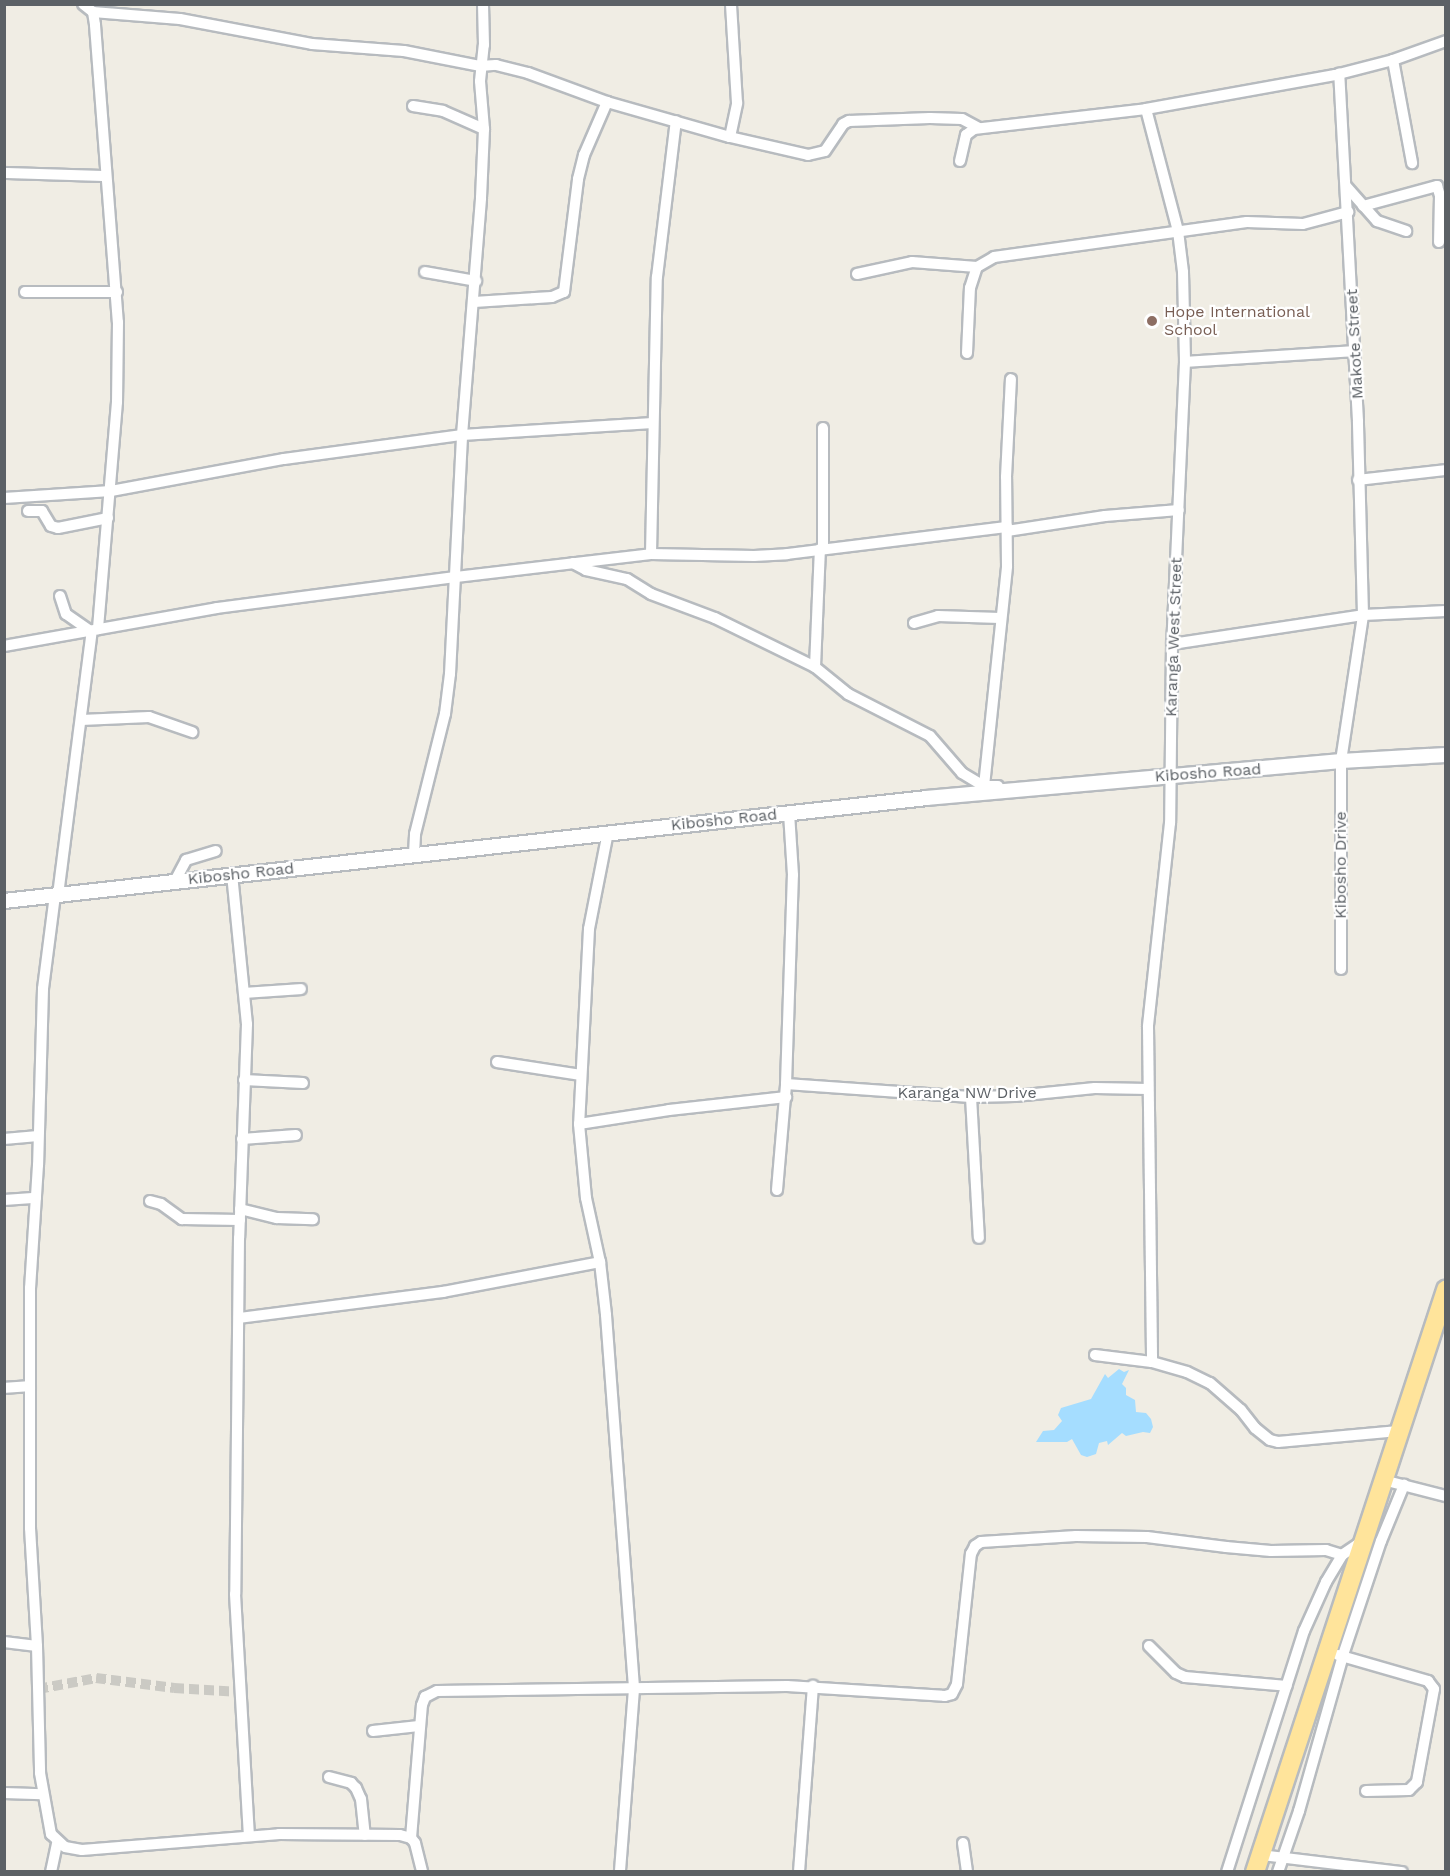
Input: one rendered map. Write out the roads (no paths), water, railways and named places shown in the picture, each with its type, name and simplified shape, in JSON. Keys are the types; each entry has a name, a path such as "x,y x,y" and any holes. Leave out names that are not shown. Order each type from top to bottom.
{"highway":[{"path":"1258,1864 1334,1654 1363,1541 1446,1290"}],"street":[{"path":"83,4 93,12 180,19 312,44 404,51 480,66 496,65 528,73 607,102 730,137 808,155 825,151 843,124 849,121 962,119 979,128"},
{"path":"414,854 415,834 445,714 450,674 462,435 476,281 484,129 480,66 484,45 483,4"},
{"path":"730,137 737,103 737,69 731,4"},
{"path":"93,12 117,292 118,373 108,518 43,989 36,1198 30,1288 30,1528 42,1794 51,1834 57,1843 72,1850 249,1836 365,1835 411,1838"},
{"path":"960,161 966,135 979,128 1146,109 1339,74 1393,60 1446,41"},
{"path":"1393,60 1412,163"},
{"name":"Makote Street","path":"1339,74 1339,106 1348,212 1355,351 1363,615 1341,761"},
{"path":"474,302 552,297 564,292 578,180 584,155 607,102"},
{"path":"413,106 443,111 484,129"},
{"name":"Karanga West Street","path":"1146,109 1178,231 1183,272 1185,362 1172,644 1167,865 1148,1028 1152,1362"},
{"path":"651,554 657,277 676,121"},
{"path":"4,173 106,176"},
{"path":"1346,185 1377,221 1406,231"},
{"path":"1363,206 1437,186 1440,196 1439,242"},
{"path":"857,274 912,262 976,267 994,257 1020,252 1082,246 1247,222 1303,224 1348,212"},
{"path":"967,353 970,288 976,267"},
{"path":"425,272 476,281"},
{"path":"25,292 117,292"},
{"path":"1185,362 1355,351"},
{"path":"984,786 1007,566 1011,379"},
{"path":"4,498 111,491 284,459 462,435 653,423"},
{"path":"815,667 824,428"},
{"path":"1358,480 1446,470"},
{"path":"4,646 217,608 456,576 651,554 699,553 754,556 1007,529 1105,516 1179,510"},
{"path":"28,511 44,512 51,526 57,528 108,518"},
{"path":"573,563 586,570 627,579 651,594 715,618 815,667 848,694 930,736 962,773 984,786 1062,786"},
{"path":"60,596 66,614 93,630"},
{"path":"1172,644 1363,615 1446,611"},
{"path":"914,623 938,616 1000,618"},
{"path":"81,720 149,717 192,732"},
{"name":"Kibosho Road","path":"4,901 789,813 1170,776 1341,761 1446,755"},
{"name":"Kibosho Drive","path":"1341,761 1341,969"},
{"path":"777,1190 786,1097 793,875 789,813"},
{"path":"608,832 589,929 579,1124 586,1198 600,1262 634,1689 620,1872"},
{"path":"175,881 186,860 216,851"},
{"path":"232,874 245,993 247,1042 240,1214 236,1594 249,1836"},
{"path":"245,993 301,989"},
{"path":"497,1062 581,1075"},
{"path":"244,1080 303,1083"},
{"name":"Karanga NW Drive","path":"786,1084 971,1097 1016,1096 1095,1088 1148,1089"},
{"path":"579,1124 669,1110 786,1097"},
{"path":"971,1097 979,1238"},
{"path":"242,1139 296,1135"},
{"path":"4,1140 38,1136"},
{"path":"4,1200 36,1198"},
{"path":"150,1201 161,1204 182,1219 240,1214 313,1219"},
{"path":"239,1318 443,1292 600,1262"},
{"path":"1095,1355 1152,1362 1186,1372 1210,1383 1270,1440 1289,1442 1399,1431"},
{"path":"4,1388 30,1386"},
{"path":"1383,1480 1446,1496"},
{"path":"1278,1872 1334,1654 1404,1485"},
{"path":"422,1872 411,1838 419,1726 425,1697 437,1691 813,1686 945,1696 952,1694 960,1673 971,1554 975,1546 981,1542 1076,1536 1147,1537 1226,1547 1271,1551 1326,1551 1342,1555"},
{"path":"1227,1872 1304,1631 1326,1582 1342,1555 1363,1541"},
{"path":"4,1642 37,1646"},
{"path":"1149,1647 1176,1673 1185,1677 1287,1686"},
{"path":"1334,1654 1428,1681 1434,1689 1417,1782 1409,1790 1366,1791"},
{"path":"799,1872 813,1686"},
{"path":"373,1731 419,1726"},
{"path":"329,1777 351,1783 356,1788 361,1799 365,1835"},
{"path":"4,1793 42,1794"},
{"path":"51,1872 57,1843"},
{"path":"963,1843 967,1872"},
{"path":"1258,1864 1283,1859 1402,1872"}],"water":[{"path":"1119,1369 1124,1372 1129,1370 1122,1384 1126,1388 1126,1395 1135,1400 1136,1412 1146,1413 1151,1419 1153,1427 1150,1433 1143,1432 1126,1436 1122,1433 1108,1445 1107,1441 1099,1443 1096,1454 1087,1457 1081,1455 1072,1439 1067,1442 1036,1442 1043,1431 1054,1430 1062,1421 1058,1415 1061,1408 1091,1399 1105,1374 1108,1378"}],"tunnel":[{"path":"38,1689 96,1678 174,1688 240,1692"}],"place":[{"name":"Hope International School","path":"1152,321"}]}
